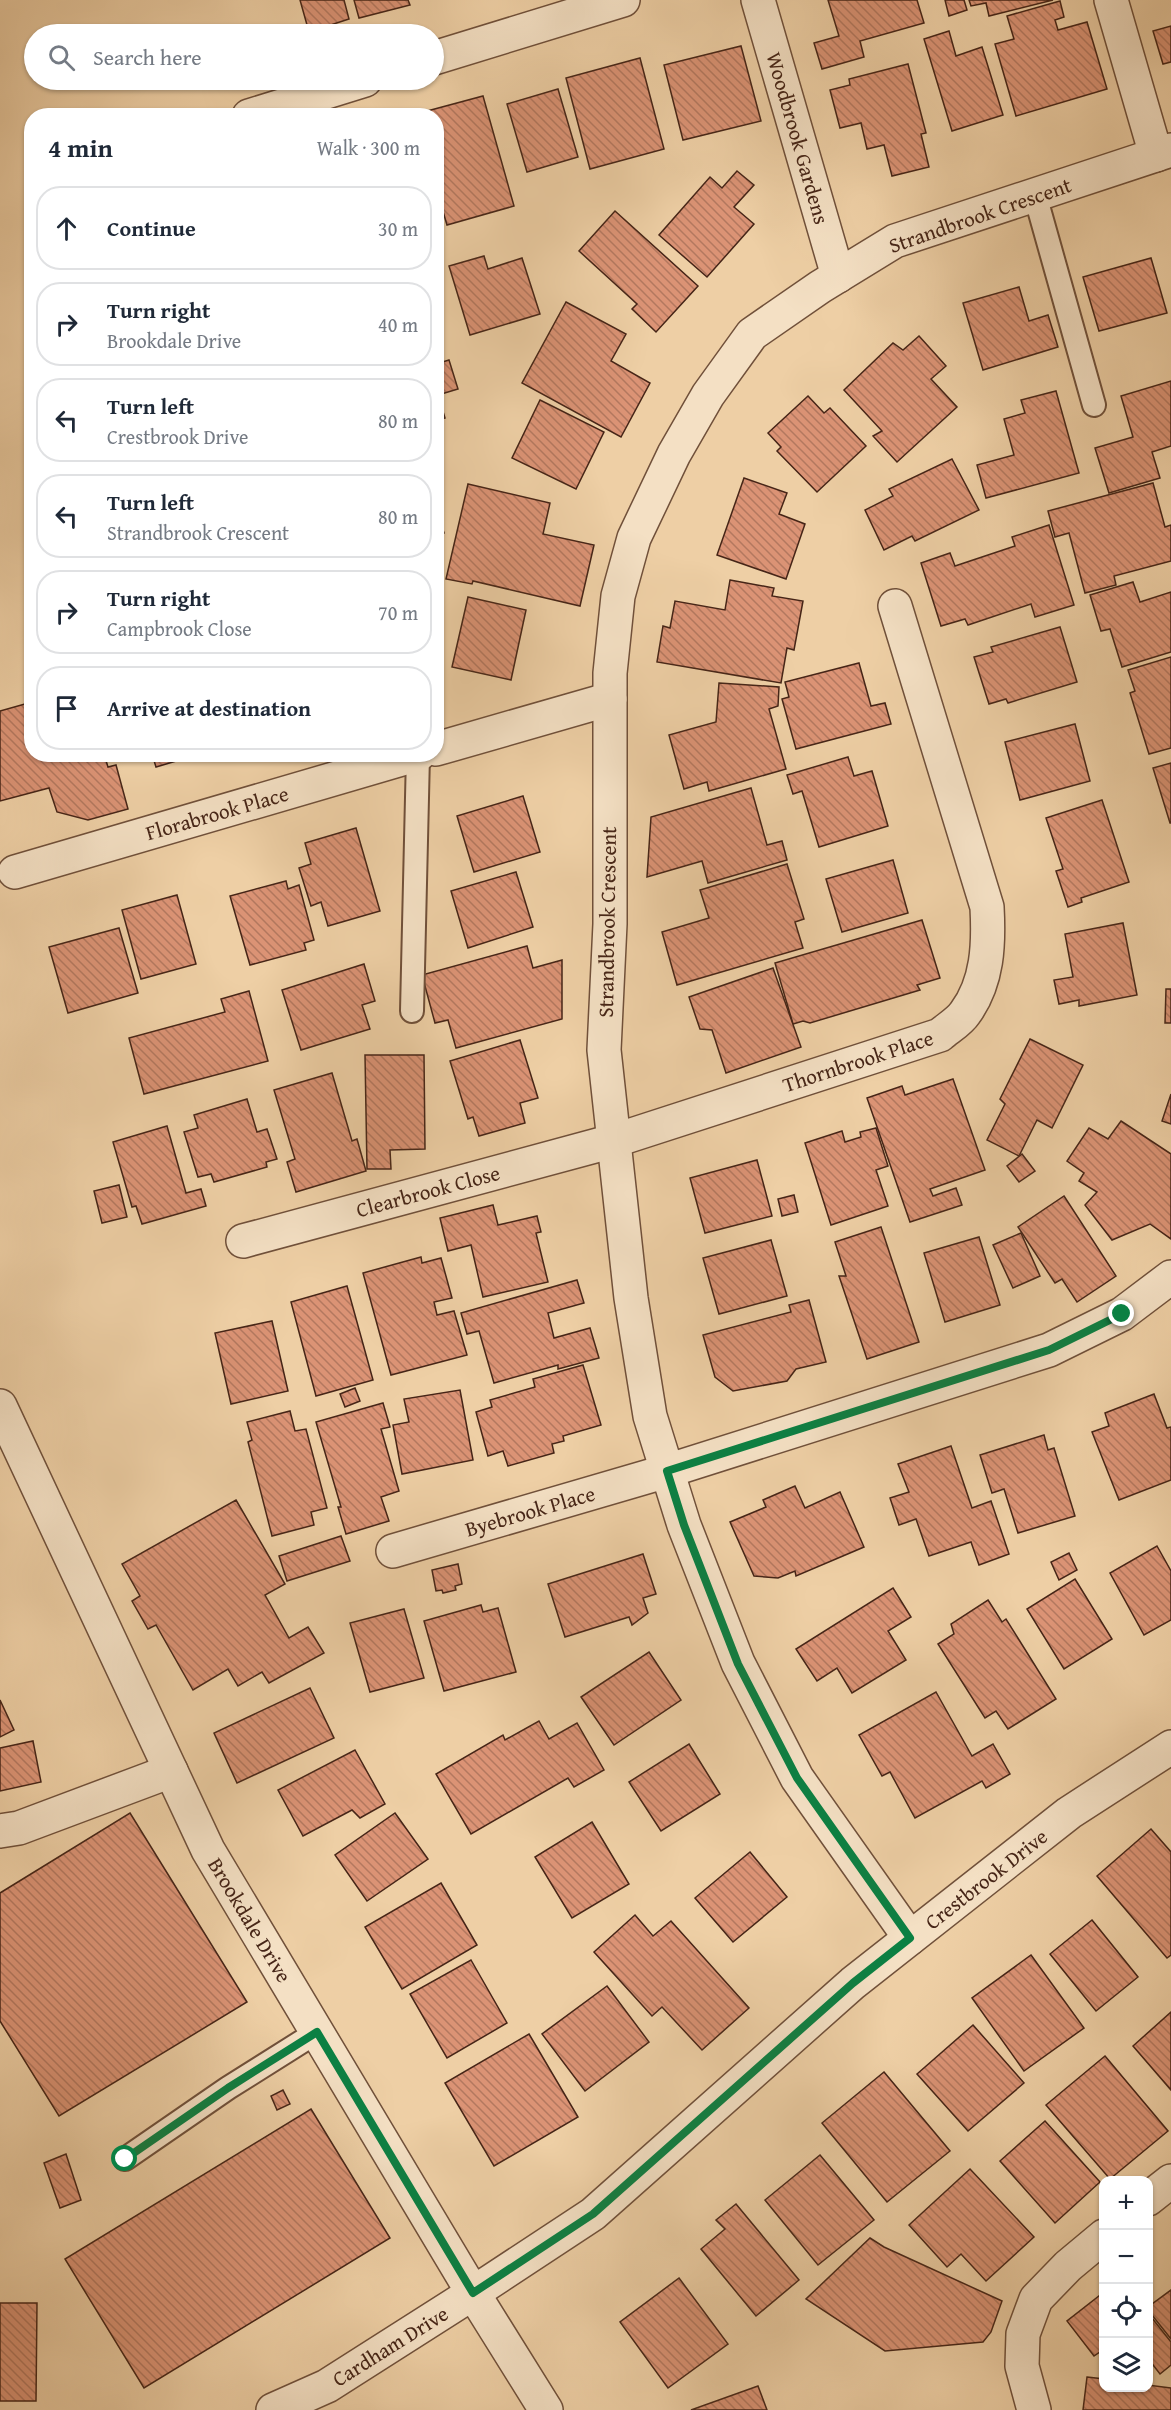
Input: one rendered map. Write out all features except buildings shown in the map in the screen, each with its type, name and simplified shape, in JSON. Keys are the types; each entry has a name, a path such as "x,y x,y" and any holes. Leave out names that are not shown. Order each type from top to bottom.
{"street":[{"path":"444,55 623,0"},
{"name":"Woodbrook Gardens","path":"758,0 837,276"},
{"path":"1111,0 1164,152"},
{"path":"275,108 333,90"},
{"name":"Strandbrook Crescent","path":"910,1938 797,1778 738,1664 684,1525 648,1404 631,1298 604,1050 609,924 610,673 618,596 634,538 674,454 708,395 752,334 837,276 896,241 1164,152"},
{"name":"Thornbrook Place","path":"613,1141 940,1035 963,1015 980,988 989,940 987,907 895,606"},
{"path":"444,747 610,699"},
{"name":"Florabrook Place","path":"15,872 394,762"},
{"name":"Clearbrook Close","path":"243,1241 613,1141"},
{"name":"Byebrook Place","path":"393,1551 667,1471 1049,1350 1122,1314 1171,1277"},
{"name":"Brookdale Drive","path":"0,1406 208,1850 473,2293 546,2410"},
{"name":"Crestbrook Drive","path":"473,2293 593,2214 853,1983 1070,1813 1171,1747"},
{"path":"0,1831 19,1828 171,1771"},
{"path":"1153,2196 1171,2181"},
{"path":"1034,2410 1022,2366 1023,2334 1036,2299 1068,2266 1099,2240"},
{"name":"Cardham Drive","path":"273,2410 327,2386 473,2293"}],"lane":[{"path":"1035,195 1094,405"},
{"path":"412,1011 418,762"},
{"path":"125,2159 228,2088 317,2032"}],"route":[{"path":"125,2159 228,2088 317,2032 473,2293 593,2214 853,1983 910,1938 797,1778 738,1664 684,1525 667,1471 1049,1350 1122,1314"}]}
